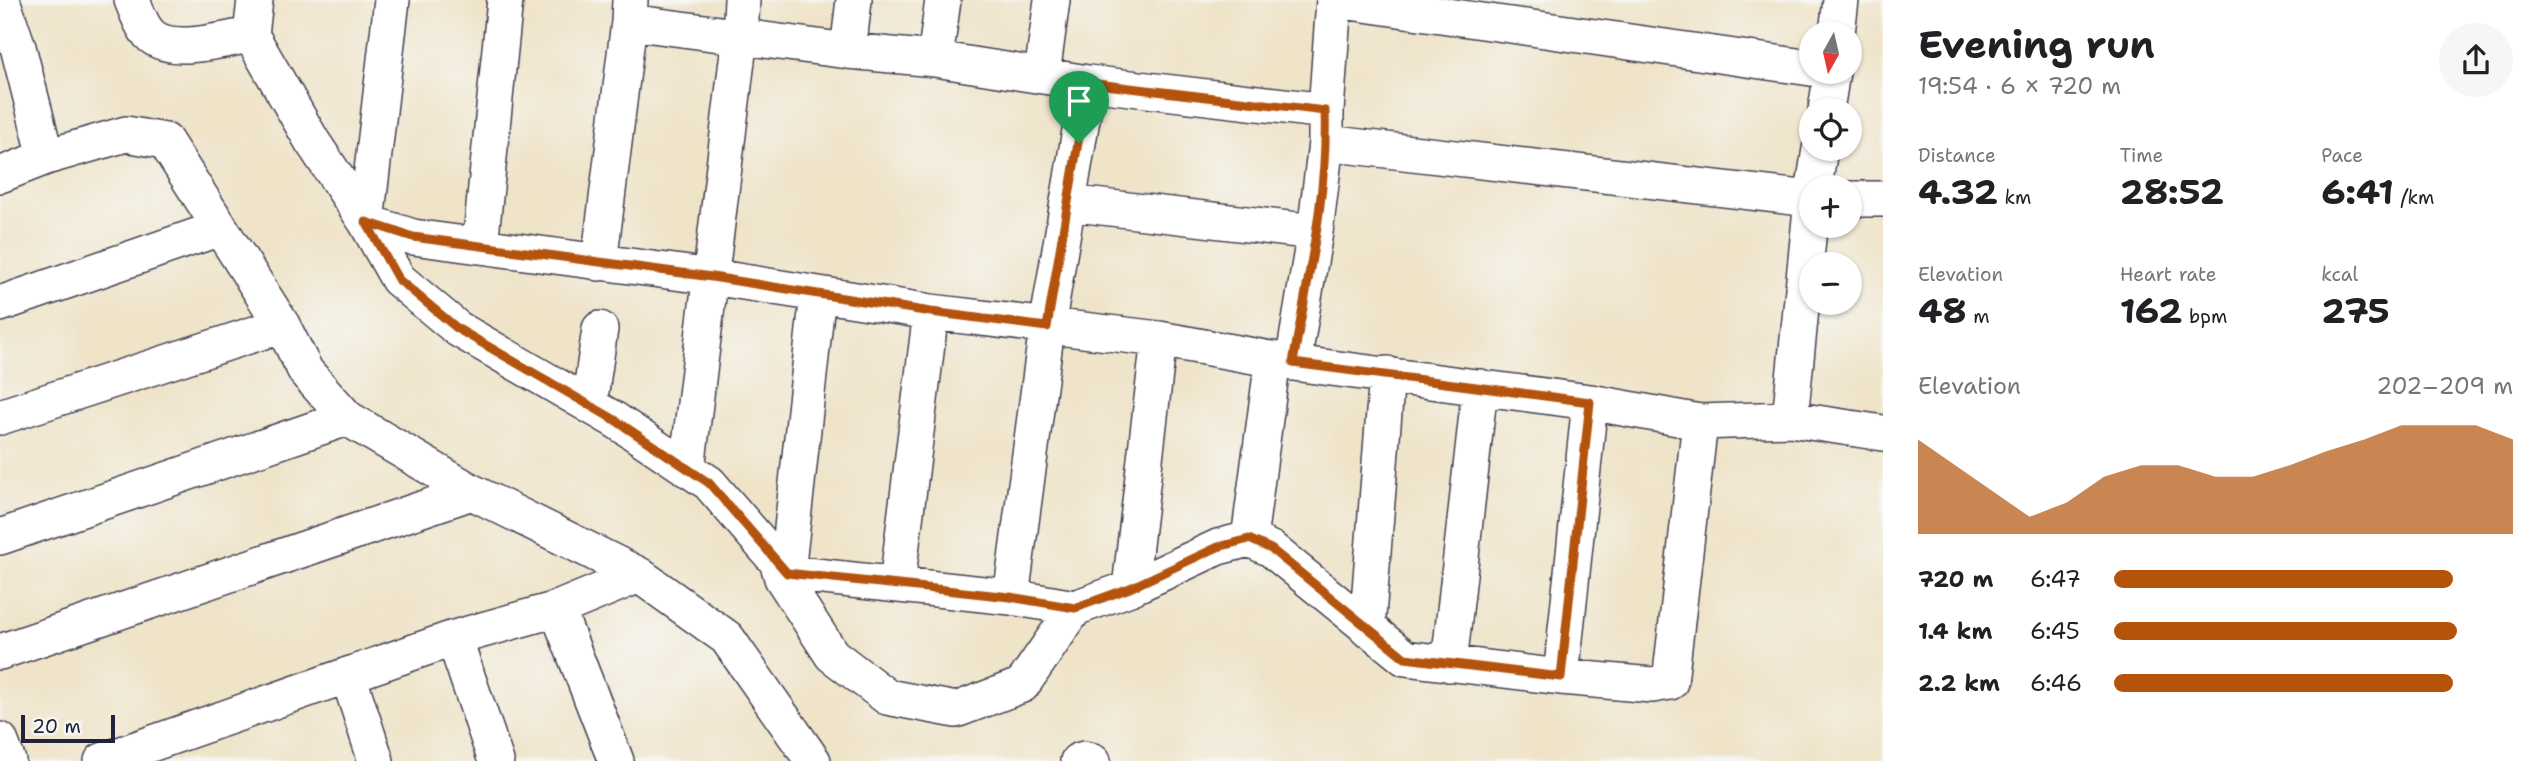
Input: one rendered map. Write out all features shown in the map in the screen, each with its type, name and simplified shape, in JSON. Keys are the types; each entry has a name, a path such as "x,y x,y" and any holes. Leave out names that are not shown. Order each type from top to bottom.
{"street":[{"path":"2,0 9,50 46,158"},
{"path":"132,0 146,32 161,44 177,46 251,35"},
{"path":"255,0 251,35 312,141 366,222 398,279 458,329 589,405 709,483 782,568 1010,597 1075,608 1130,588 1218,547 1249,539 1271,549 1405,658 1652,685 1670,682 1700,422"},
{"path":"366,222 391,0"},
{"path":"480,246 505,0"},
{"path":"687,469 712,277 742,0"},
{"path":"848,51 854,0"},
{"path":"935,59 943,0"},
{"path":"1042,75 1052,0"},
{"path":"1249,539 1283,361 1315,232 1335,0 1799,66"},
{"path":"1838,21 1841,0"},
{"path":"599,263 629,11 740,36 848,51 935,59 1042,75 1326,127 1799,197"},
{"path":"1010,597 1047,327 1088,83"},
{"path":"0,175 126,134 165,141 282,325 306,372 346,418 472,492 639,575 727,638 813,761"},
{"path":"1862,199 1883,199"},
{"path":"1069,203 1315,232"},
{"path":"366,222 413,237 712,277 931,312 1159,339 1283,361 1590,402 1700,422 1790,419 1883,433"},
{"path":"0,304 220,228"},
{"path":"1790,419 1808,238"},
{"path":"818,294 782,578 832,655 887,697 956,710 1022,685 1075,608"},
{"path":"897,584 931,312"},
{"path":"0,417 282,325"},
{"path":"589,405 600,329"},
{"path":"1130,588 1159,339"},
{"path":"1367,629 1387,374"},
{"path":"1449,664 1480,387"},
{"path":"1561,677 1590,402"},
{"path":"0,537 346,418"},
{"path":"0,652 472,492"},
{"path":"102,761 454,638 557,608 639,575"},
{"path":"557,608 616,761"},
{"path":"454,638 496,761"},
{"path":"348,675 376,761"},
{"path":"0,740 8,761"},
{"path":"1078,761 1093,761"}],"route":[{"path":"1088,83 1325,111 1326,143 1315,232 1293,363 1590,402 1561,677 1405,658 1271,549 1249,539 1218,547 1130,588 1075,608 1010,597 787,573 709,483 615,420 458,329 398,279 366,222 413,237 712,277 931,312 1047,327 1079,143 1088,83"}]}
